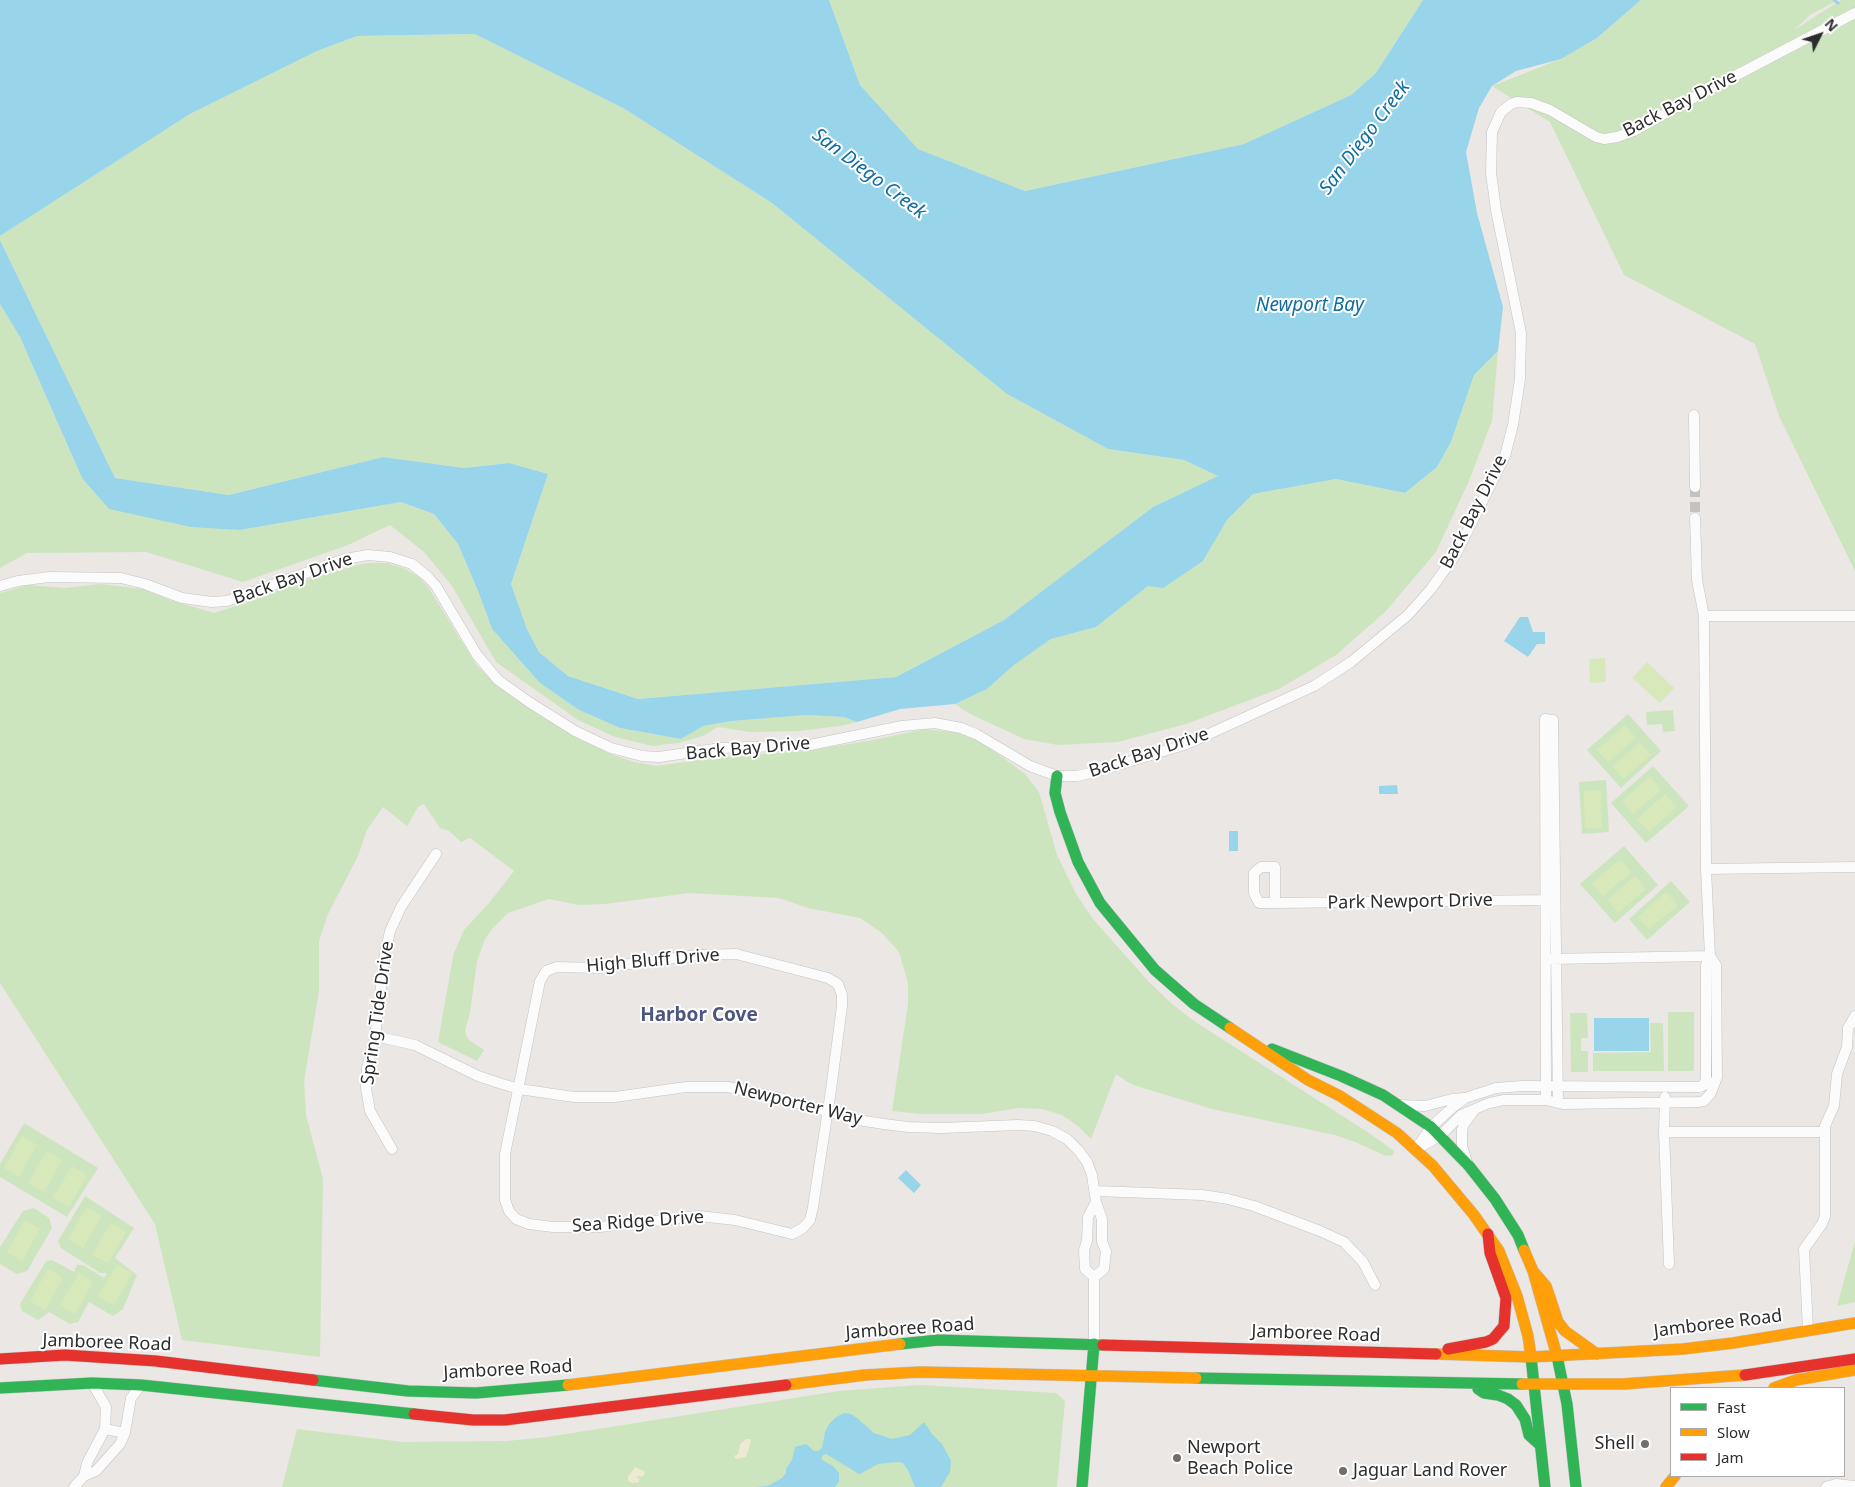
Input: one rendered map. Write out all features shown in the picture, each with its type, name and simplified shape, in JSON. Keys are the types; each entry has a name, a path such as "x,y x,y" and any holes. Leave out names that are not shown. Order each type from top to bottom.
{"main road":[{"path":"1057,776 1055,793 1068,836 1084,876 1100,903 1143,956 1174,988 1194,1004 1308,1080 1340,1096 1378,1120 1416,1149 1458,1194 1488,1234 1499,1251 1513,1282 1528,1336 1535,1385 1544,1487"},
{"path":"1246,1039 1341,1076 1398,1104 1436,1132 1469,1166 1495,1199 1518,1235 1533,1271 1564,1386 1576,1487"},
{"path":"1416,1354 1486,1342 1493,1339 1502,1329 1506,1316 1506,1298 1490,1253 1488,1234"},
{"path":"1533,1271 1546,1286 1558,1322 1565,1331 1597,1354"},
{"name":"Jamboree Road","path":"0,1359 65,1356 156,1361 408,1391 476,1393 553,1387 868,1347 938,1340 1531,1357 1684,1349 1855,1323"},
{"path":"1082,1487 1094,1344"},
{"path":"0,1388 92,1383 141,1385 473,1420 497,1420 535,1418 865,1375 920,1372 1564,1386 1734,1376 1855,1359"},
{"path":"1777,1387 1796,1380 1855,1370"},
{"path":"1470,1384 1484,1393 1498,1395 1516,1405 1525,1418 1529,1435 1540,1445"},
{"path":"1666,1487 1675,1477"}],"street":[{"name":"Back Bay Drive","path":"0,586 18,581 49,577 121,578 145,584 182,598 204,602 227,602 345,559 368,555 390,557 412,564 436,586 477,655 498,680 575,731 611,748 642,756 659,757 721,748 810,745 902,726 935,723 961,728 976,734 1030,766 1057,776 1077,776 1187,744 1314,686 1351,662 1408,615 1431,590 1448,567 1466,536 1505,456 1514,426 1520,379 1521,333 1496,210 1491,173 1492,132 1501,112 1517,102 1531,103 1550,110 1596,136 1604,139 1617,137 1636,130 1688,100 1855,13"},
{"path":"1694,415 1695,487"},
{"path":"1696,518 1696,580 1704,616 1706,869 1710,956 1706,965 1706,1078 1704,1085"},
{"path":"1704,616 1855,616"},
{"path":"1546,1100 1550,959 1552,720 1545,719 1550,900"},
{"name":"Spring Tide Drive","path":"392,1149 370,1111 366,1088 367,1068 374,1036 390,931 401,906 436,854"},
{"path":"1706,869 1855,867"},
{"name":"Park Newport Drive","path":"1275,903 1550,900"},
{"name":"High Bluff Drive","path":"519,1089 540,981 546,971 557,967 599,968 698,955 736,954 816,974 838,984 842,995 842,1006 827,1112"},
{"path":"1550,959 1710,956"},
{"path":"1416,1149 1436,1132 1461,1115 1475,1108 1504,1100 1664,1103 1704,1101 1711,1093 1717,1077 1716,965 1710,956"},
{"path":"1550,959 1558,1102"},
{"path":"1808,1330 1804,1248 1822,1224 1825,1216 1824,1132 1835,1100 1836,1074 1847,1047 1848,1028 1855,1016"},
{"name":"Newporter Way","path":"374,1036 415,1046 478,1076 519,1089 574,1097 594,1098 686,1087 728,1086 870,1122 908,1127 1018,1125 1035,1126 1052,1131 1067,1139 1079,1151 1087,1162 1092,1175 1102,1219 1102,1242 1106,1251 1104,1269 1094,1277"},
{"path":"1398,1104 1425,1106 1466,1098 1496,1088 1699,1087 1704,1085"},
{"path":"1704,1085 1711,1093"},
{"path":"1665,1087 1664,1132 1669,1264"},
{"name":"Sea Ridge Drive","path":"519,1089 505,1154 505,1200 509,1211 516,1219 529,1224 553,1227 600,1227 699,1216 734,1220 792,1234 803,1228 810,1220 827,1112"},
{"path":"1436,1132 1452,1108 1466,1098"},
{"path":"1469,1166 1464,1153 1462,1130 1475,1108"},
{"path":"1664,1132 1824,1132"},
{"path":"1096,1197 1202,1195 1254,1206 1312,1227 1344,1242 1363,1262 1375,1285"},
{"name":"Newporter Way","path":"1094,1344 1094,1277 1085,1269 1084,1250 1088,1241 1088,1217 1096,1197"},
{"path":"1088,1241 1102,1242"},
{"path":"84,1476 87,1463 105,1429 106,1407 92,1383"},
{"path":"74,1487 84,1476 96,1471 120,1444 131,1398 141,1385"},
{"path":"105,1429 124,1433"},
{"path":"1826,1487 1836,1484 1855,1486"}],"green space":[{"path":"829,0 1423,0 1376,73 1351,95 1244,144 1025,191 918,149 860,85"},
{"path":"1641,0 1838,0 1810,15 1794,30 1841,0 1855,0 1855,571 1779,416 1755,344 1624,275 1550,122 1492,86 1561,59 1597,38"},
{"path":"475,34 623,108 772,203 1007,394 1108,449 1184,460 1219,476 1153,507 1004,620 896,677 638,699 568,676 539,652 527,629 511,584 548,474 509,463 464,468 383,457 229,495 115,478 0,240 0,236 190,114 317,51 357,36"},
{"path":"0,304 20,337 82,478 240,530 401,502 434,514 458,544 492,629 540,683 579,710 620,728 681,739 703,726 732,721 806,715 844,717 857,722 799,731 750,732 718,727 703,736 678,743 652,746 615,737 578,720 496,662 452,586 424,552 390,525 348,545 243,582 146,552 27,553 0,568"},
{"path":"1498,351 1492,421 1468,483 1436,552 1386,611 1336,655 1279,689 1186,724 1118,742 1058,745 1024,739 968,713 955,704 987,689 1014,665 1051,639 1096,627 1148,586 1203,561 1227,520 1253,494 1336,479 1405,493 1437,467 1451,442 1474,375"},
{"path":"369,563 387,563 403,568 418,576 428,587 477,666 506,692 579,739 613,755 634,762 657,766 726,756 806,751 925,729 962,733 986,745 1025,774 1039,792 1057,855 1076,894 1093,919 1148,981 1172,1004 1197,1023 1369,1133 1394,1151 1393,1155 1386,1156 1335,1135 1212,1109 1129,1083 1116,1074 1091,1139 1078,1126 1062,1115 1042,1109 1018,1108 982,1114 920,1114 892,1111 908,1004 908,983 899,952 882,933 860,918 808,908 779,898 689,893 605,904 578,905 549,899 508,913 485,939 477,961 470,1013 465,1030 469,1040 484,1050 477,1061 438,1042 454,953 464,930 489,903 514,871 470,838 461,842 449,831 440,828 424,804 418,807 407,826 383,807 367,830 358,856 328,914 319,941 319,991 304,1081 306,1115 323,1179 320,1357 182,1340 155,1224 0,983 0,593 27,585 65,588 100,584 143,589 170,600 214,613 290,585"},
{"path":"1605,658 1606,682 1590,683 1589,659"},
{"path":"1647,662 1674,688 1660,703 1632,678"},
{"path":"1673,710 1675,731 1663,732 1662,724 1647,725 1646,712"},
{"path":"1628,714 1661,751 1621,788 1587,750"},
{"path":"1625,725 1636,738 1608,762 1597,750"},
{"path":"1640,742 1651,755 1623,779 1612,766"},
{"path":"1653,766 1689,806 1646,843 1611,803"},
{"path":"1650,777 1661,790 1633,814 1622,801"},
{"path":"1606,780 1609,832 1582,834 1579,782"},
{"path":"1601,790 1602,828 1585,828 1584,791"},
{"path":"1665,794 1677,807 1649,832 1637,819"},
{"path":"1624,846 1658,885 1615,923 1580,884"},
{"path":"1620,859 1631,872 1603,896 1592,883"},
{"path":"1635,876 1646,889 1618,913 1607,900"},
{"path":"1671,881 1690,902 1647,940 1629,919"},
{"path":"1666,892 1678,905 1649,929 1638,917"},
{"path":"1668,1012 1694,1012 1694,1071 1668,1071"},
{"path":"1570,1013 1587,1013 1588,1038 1581,1038 1581,1051 1588,1051 1588,1072 1571,1072"},
{"path":"1650,1023 1663,1023 1664,1071 1593,1071 1593,1053 1651,1052"},
{"path":"24,1123 98,1168 67,1217 0,1177 0,1164"},
{"path":"22,1136 37,1145 19,1177 4,1168"},
{"path":"47,1151 62,1160 44,1192 28,1183"},
{"path":"72,1166 87,1175 69,1207 53,1198"},
{"path":"85,1196 134,1228 115,1258 137,1275 123,1309 113,1316 89,1302 78,1322 70,1324 49,1312 38,1320 22,1311 20,1304 46,1261 52,1260 74,1272 77,1265 83,1265 104,1278 107,1273 100,1273 61,1248 58,1241"},
{"path":"87,1207 101,1216 83,1248 68,1239"},
{"path":"34,1208 49,1218 52,1228 27,1271 17,1274 0,1264 0,1247 23,1211"},
{"path":"25,1220 40,1229 22,1261 7,1252"},
{"path":"111,1223 126,1232 108,1263 92,1255"},
{"path":"1855,1241 1855,1302 1837,1306"},
{"path":"117,1265 132,1273 114,1305 98,1296"},
{"path":"48,1269 63,1278 45,1310 30,1301"},
{"path":"79,1273 93,1282 75,1314 60,1305"},
{"path":"920,1385 1056,1393 1065,1401 1057,1487 282,1487 297,1429 403,1442 507,1441 547,1437 839,1391"}],"sand":[{"path":"746,1439 750,1439 751,1442 746,1457 736,1459 734,1456 738,1454 740,1444"},
{"path":"635,1467 645,1473 642,1477 636,1477 639,1479 639,1482 632,1483 628,1481 628,1477"}],"water":[{"name":"Newport Bay","path":"0,0 829,0 860,85 918,149 1025,191 1244,144 1351,95 1376,73 1423,0 1641,0 1597,38 1561,59 1516,71 1492,86 1479,108 1466,152 1477,213 1503,307 1498,351 1474,375 1451,442 1437,467 1405,493 1336,479 1253,494 1227,520 1203,561 1163,588 1148,586 1096,627 1051,639 1014,665 987,689 955,704 900,709 857,722 844,717 806,715 732,721 703,726 681,739 620,728 579,710 540,683 492,629 458,544 434,514 401,502 240,530 191,527 109,509 82,478 20,337 0,304 0,240 115,478 229,495 383,457 464,468 509,463 548,474 511,584 527,629 539,652 568,676 638,699 896,677 1004,620 1153,507 1218,476 1184,460 1108,449 1007,394 772,203 623,108 475,34 357,36 317,51 190,114 0,236"},
{"path":"1520,617 1528,617 1533,632 1545,632 1545,644 1537,644 1528,657 1504,641"},
{"path":"1397,785 1398,794 1379,794 1379,786"},
{"path":"1229,831 1238,831 1238,851 1229,851"},
{"path":"1594,1018 1649,1018 1649,1051 1594,1051"},
{"path":"906,1170 921,1185 914,1193 898,1178"},
{"path":"844,1413 851,1414 857,1418 874,1433 892,1439 910,1435 924,1422 942,1444 951,1461 950,1472 941,1487 915,1487 903,1463 878,1464 859,1474 826,1454 822,1456 822,1460 833,1466 839,1473 839,1482 835,1487 756,1487 768,1486 782,1478 792,1460 795,1447 806,1444 814,1451 822,1448 825,1432 829,1424 836,1417"}],"waterway":[{"path":"1834,0 1838,3"}],"tunnel":[{"path":"1695,487 1695,518"}],"traffic: fast":[{"path":"1057,776 1055,793 1060,812 1078,862 1100,903 1155,970 1194,1004 1230,1028"},
{"path":"1272,1049 1383,1095 1431,1127 1469,1166 1495,1199 1518,1235 1524,1250"},
{"path":"900,1344 938,1340 1103,1345"},
{"path":"1082,1487 1094,1344"},
{"path":"1557,1356 1567,1404 1576,1487"},
{"path":"1531,1357 1545,1487"},
{"path":"1196,1378 1522,1384"},
{"path":"313,1380 408,1391 476,1393 568,1385"},
{"path":"0,1388 92,1383 141,1385 414,1414"},
{"path":"1478,1389 1484,1393 1508,1399 1516,1405 1525,1419 1529,1435 1540,1445"}],"traffic: slow":[{"path":"1230,1028 1308,1080 1340,1096 1397,1133 1433,1166 1474,1215 1499,1251 1517,1296 1528,1336 1531,1357"},
{"path":"1524,1250 1533,1271 1557,1356"},
{"path":"1533,1271 1546,1286 1558,1322 1565,1331 1597,1354"},
{"path":"1436,1354 1531,1357 1683,1349 1733,1343 1855,1323"},
{"path":"568,1385 900,1344"},
{"path":"1777,1387 1796,1380 1855,1370"},
{"path":"786,1385 865,1375 920,1372 1196,1378"},
{"path":"1522,1384 1623,1384 1745,1375"},
{"path":"1666,1487 1674,1477"}],"traffic: jam":[{"path":"1448,1349 1486,1342 1493,1339 1504,1326 1506,1298 1490,1253 1488,1234"},
{"path":"1103,1345 1436,1354"},
{"path":"0,1359 65,1355 156,1361 313,1380"},
{"path":"1745,1375 1855,1359"},
{"path":"414,1414 473,1420 505,1420 786,1385"}],"place":[{"name":"Shell","path":"1645,1444"},
{"name":"Newport Beach Police","path":"1177,1458"},
{"name":"Jaguar Land Rover","path":"1343,1471"}],"district":[{"name":"Harbor Cove","path":"699,1016"}],"water label":[{"name":"San Diego Creek","path":"1365,138"},
{"name":"San Diego Creek","path":"869,174"}]}
